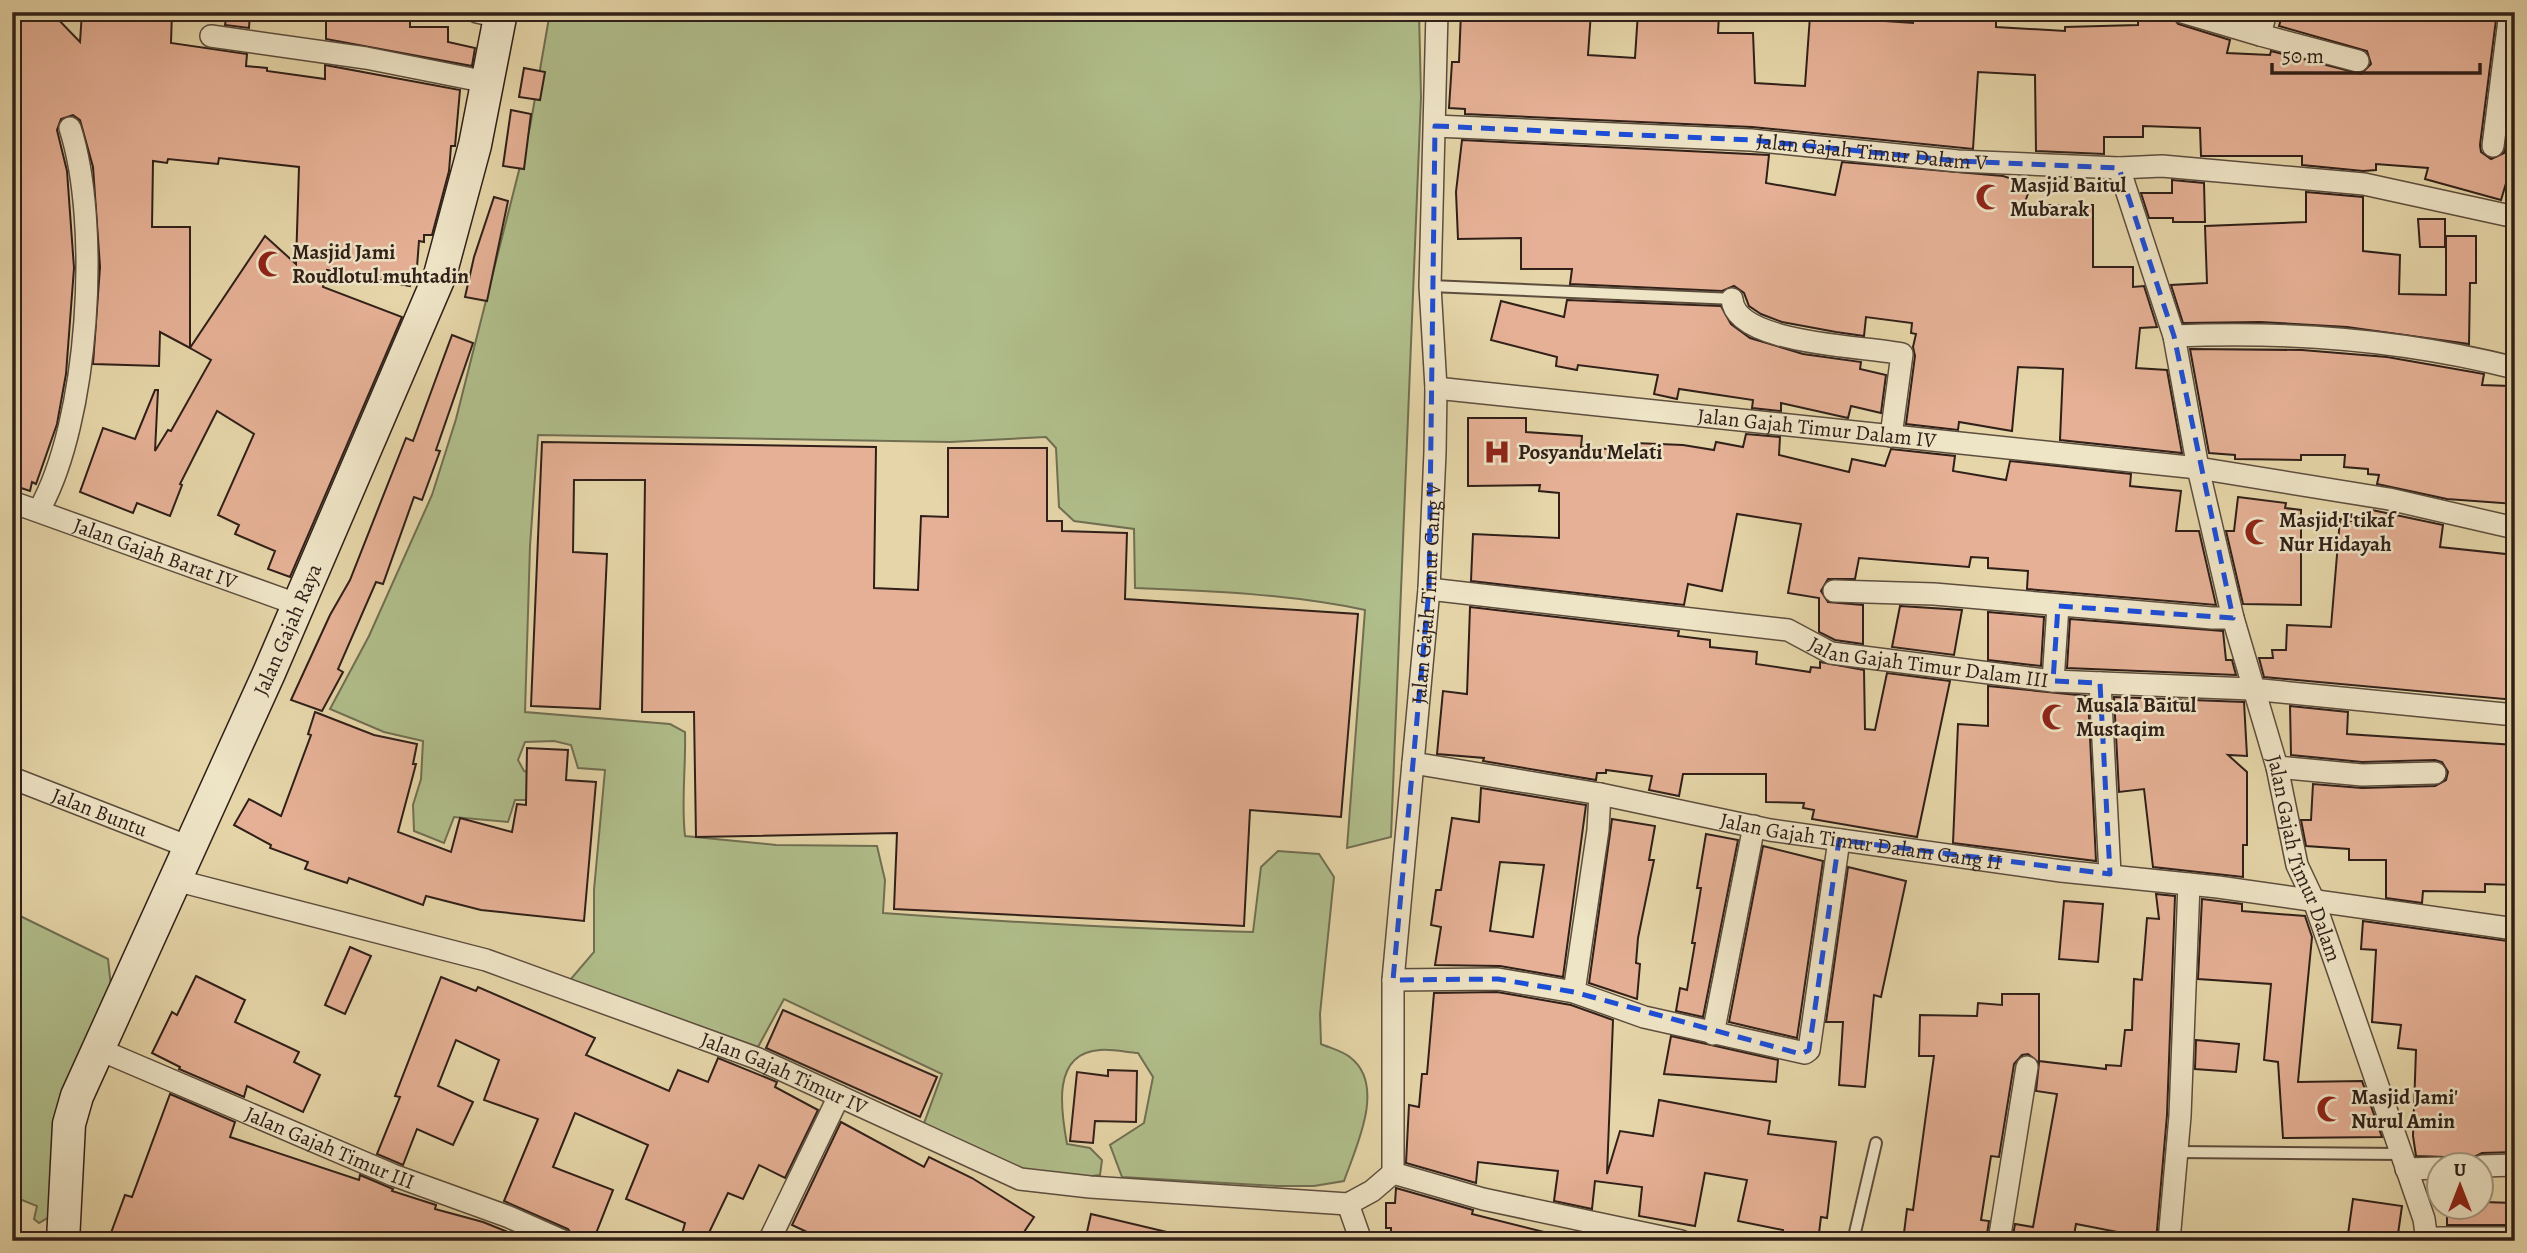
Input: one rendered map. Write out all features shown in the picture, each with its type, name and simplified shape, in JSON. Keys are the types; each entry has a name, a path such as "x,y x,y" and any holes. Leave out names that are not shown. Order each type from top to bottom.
{"main road":[{"name":"Jalan Gajah Raya","path":"63,1241 69,1124 77,1097 299,605 440,275 454,230 487,82 492,14"}],"street":[{"name":"Jalan Gajah Timur Gang V","path":"1393,1173 1393,980 1429,589 1436,388 1430,286 1437,12"},
{"path":"2182,12 2358,61"},
{"path":"2260,35 2266,12"},
{"path":"2493,146 2510,12"},
{"path":"211,36 366,58 487,82"},
{"name":"Jalan Gajah Timur Dalam V","path":"1435,126 1751,139 1958,161 2119,168 2162,166 2364,184 2515,217"},
{"path":"39,510 51,489 80,373 85,308 84,206 80,160 70,128"},
{"path":"2119,168 2174,336 2198,468"},
{"path":"1736,299 1736,311 1768,332 1902,354 1891,436"},
{"path":"2174,336 2296,338 2411,345 2515,368"},
{"name":"Jalan Gajah Timur Dalam IV","path":"1436,388 2198,468 2389,499 2515,528"},
{"name":"Jalan Gajah Timur Dalam","path":"2198,468 2251,689 2277,767 2297,865 2314,901 2424,1219 2427,1240"},
{"name":"Jalan Gajah Barat IV","path":"12,502 299,605"},
{"name":"Jalan Gajah Timur Dalam III","path":"1429,589 1775,629 1788,631 1824,650 1841,654 2053,681 2251,689 2515,715"},
{"path":"1834,591 1934,594 2233,618"},
{"path":"2053,681 2058,606"},
{"path":"2100,683 2110,874"},
{"name":"Jalan Gajah Timur Dalam Gang II","path":"1413,762 1600,794 1754,826 1839,840 2515,929"},
{"path":"2277,767 2362,775 2435,773"},
{"name":"Jalan Buntu","path":"12,778 189,847"},
{"path":"1574,992 1598,830 1600,794"},
{"path":"1713,1034 1754,826"},
{"path":"1393,980 1498,979 1574,992 1644,1017 1801,1054 1809,1050 1839,840"},
{"name":"Jalan Gajah Timur IV","path":"175,880 486,960 756,1058 1020,1179 1348,1204"},
{"path":"2169,1241 2189,884"},
{"name":"Jalan Gajah Timur III","path":"98,1049 393,1175 509,1217 563,1241"},
{"path":"1999,1241 2026,1067"},
{"path":"769,1241 839,1096"},
{"path":"2404,1162 2426,1166"},
{"path":"2496,1166 2515,1165"},
{"path":"1361,1241 1348,1204 1372,1191 1393,1173 1483,1199 1681,1241"},
{"path":"2427,1240 2515,1238"}],"lane":[{"path":"1430,286 1736,299"},
{"path":"1853,1241 1876,1143"},
{"path":"2176,1152 2404,1162"}],"highlighted area":[{"path":"1435,126 1751,140 1958,161 2119,168 2174,336 2233,618 2058,606 2053,681 2100,683 2110,874 1839,840 1809,1050 1801,1054 1574,992 1498,979 1393,980 1429,589"}],"green space":[{"path":"550,12 1419,12 1421,97 1391,837 1347,848 1365,610 1279,597 1135,588 1134,529 1074,521 1059,507 1056,448 1046,437 950,442 538,435 530,546 525,712 670,724 685,732 685,836 776,845 877,846 885,880 883,913 1207,931 1253,932 1261,867 1278,851 1319,854 1334,877 1320,1014 1321,1044 1351,1058 1361,1070 1366,1084 1367,1100 1361,1135 1344,1181 1314,1186 1277,1186 1122,1177 1110,1145 1144,1123 1153,1077 1138,1053 1100,1050 1084,1054 1073,1061 1066,1072 1063,1086 1067,1144 1090,1148 1102,1160 1100,1175 1053,1176 987,1156 923,1126 942,1074 784,999 758,1047 570,980 594,952 594,890 605,770 578,768 571,745 554,741 525,742 518,760 524,771 536,775 545,800 515,800 508,822 454,817 444,843 414,831 413,805 421,779 423,741 384,732 330,709 369,636 432,495 456,419 530,127"},
{"path":"12,912 108,959 112,996 49,1217 39,1223 34,1219 37,1206 12,1196"}],"building":[{"path":"12,12 51,12 80,42 82,12 172,12 171,43 247,54 246,66 325,79 325,65 460,90 455,146 451,146 449,171 432,235 424,235 424,242 419,241 417,267 410,286 327,270 323,287 402,317 290,577 268,569 275,551 235,534 239,525 218,515 254,434 217,411 180,484 182,485 170,516 137,503 133,513 80,492 103,428 135,439 155,390 158,390 155,451 168,430 171,431 211,360 160,332 159,366 93,364 100,267 93,167 80,120 73,115 61,119 57,130 67,171 74,268 66,374 57,424 36,484 32,482 30,491 12,485","holes":["219,158 299,167 296,264 265,236 190,348 190,227 152,227 153,161 167,163 168,159 218,164"]},
{"path":"227,12 250,12 249,28 225,25"},
{"path":"326,12 410,12 410,27 448,27 448,42 475,48 472,66 326,39"},
{"path":"1461,12 1591,12 1588,55 1635,58 1638,12 1719,15 1718,33 1753,33 1755,83 1805,86 1810,16 1913,23 1914,12 1996,12 1996,27 2065,31 2065,27 2138,25 2138,18 2144,19 2145,12 2169,12 2178,24 2230,40 2227,53 2270,55 2271,51 2361,74 2371,64 2367,51 2279,26 2283,12 2497,12 2480,145 2481,152 2491,159 2504,153 2515,79 2515,153 2501,200 2425,179 2428,168 2376,164 2376,170 2363,171 2302,165 2302,156 2201,156 2200,128 2143,126 2143,137 2104,137 2104,154 2036,151 2035,75 1978,72 1973,149 1752,127 1465,114 1465,109 1449,108 1452,62 1459,62"},
{"path":"524,68 545,72 540,100 519,97"},
{"path":"511,110 531,114 524,169 503,166"},
{"path":"1462,140 1769,155 1766,183 1835,195 1842,162 2003,176 2031,185 2024,205 2093,205 2093,267 2133,267 2133,287 2144,286 2157,327 2140,328 2136,368 2167,370 2182,453 2060,440 2063,369 2018,367 2012,431 1959,422 1958,430 1906,424 1915,356 1913,347 1916,334 1911,333 1912,323 1866,317 1864,336 1782,322 1761,314 1749,306 1744,293 1734,286 1722,291 1570,284 1572,269 1521,269 1521,238 1458,239 1456,192"},
{"path":"2172,180 2204,183 2205,222 2173,222 2173,218 2149,218 2141,193 2172,193"},
{"path":"2306,192 2363,197 2363,251 2400,255 2399,294 2446,295 2446,236 2476,236 2476,283 2470,283 2469,344 2347,327 2260,322 2183,323 2171,285 2207,283 2205,226 2306,222"},
{"path":"494,197 508,201 487,301 465,297 474,257"},
{"path":"2418,219 2445,219 2445,247 2420,247"},
{"path":"1567,300 1721,306 1731,324 1750,338 1803,354 1861,362 1860,369 1886,375 1881,413 1851,406 1848,418 1781,403 1781,411 1752,408 1753,400 1679,389 1677,399 1654,394 1658,375 1578,365 1577,370 1556,366 1557,357 1491,340 1501,301 1564,317"},
{"path":"452,335 473,343 436,450 440,451 422,500 414,497 383,584 376,582 338,669 343,672 322,711 291,700 330,615 350,580 406,438 413,441"},
{"path":"2190,349 2302,350 2387,357 2484,374 2482,385 2510,386 2510,396 2515,399 2515,504 2447,499 2377,484 2379,475 2368,474 2368,469 2344,467 2345,455 2301,455 2301,460 2235,459 2235,455 2209,453"},
{"path":"1468,418 1526,418 1526,432 1582,436 1581,447 1635,451 1635,443 1683,445 1714,450 1716,442 1743,447 1746,434 1780,437 1779,455 1849,472 1852,459 1885,466 1891,449 1955,456 1953,471 2006,480 2010,461 2131,474 2130,486 2181,491 2176,531 2199,531 2216,605 2027,589 2028,571 1988,568 1988,558 1971,557 1969,567 1859,558 1855,579 1828,579 1821,591 1828,602 1863,605 1863,644 1835,640 1819,632 1819,598 1788,593 1801,524 1737,514 1722,591 1688,584 1684,605 1471,581 1473,534 1559,538 1559,493 1539,491 1540,485 1468,486"},
{"path":"542,442 876,447 874,588 918,590 921,516 948,517 948,448 1047,448 1047,521 1062,521 1062,531 1127,533 1125,599 1358,614 1341,817 1250,810 1244,926 894,909 897,833 696,837 694,712 642,712 645,480 574,480 573,552 607,554 600,709 531,706"},
{"path":"2238,497 2286,503 2285,508 2301,510 2301,605 2243,604 2226,531 2234,531"},
{"path":"2372,510 2443,525 2440,547 2515,555 2515,700 2264,677 2259,658 2273,658 2272,650 2286,650 2287,625 2331,627 2340,519 2369,524"},
{"path":"1900,606 1962,610 1954,655 1892,647"},
{"path":"1470,607 1679,631 1678,636 1710,640 1710,647 1757,652 1756,664 1810,672 1811,667 1820,668 1820,662 1864,670 1865,729 1875,730 1887,673 1950,681 1917,837 1812,819 1814,810 1803,808 1804,803 1766,802 1766,774 1683,774 1679,796 1649,790 1652,776 1606,770 1606,773 1597,773 1596,780 1483,761 1484,758 1437,754 1443,691 1467,694"},
{"path":"1988,612 2044,617 2041,666 1988,660"},
{"path":"2070,619 2223,631 2226,660 2232,660 2236,675 2067,668"},
{"path":"1988,686 2088,696 2096,861 1953,843 1958,724 1988,726"},
{"path":"2114,697 2244,702 2247,756 2228,755 2247,772 2247,845 2243,845 2243,877 2153,867 2144,789 2119,792"},
{"path":"2290,706 2348,712 2347,734 2515,745 2514,885 2485,884 2485,892 2423,891 2422,903 2386,898 2386,860 2349,860 2349,849 2306,846 2301,820 2311,820 2313,784 2362,788 2435,786 2446,780 2448,772 2442,762 2435,760 2362,762 2291,755"},
{"path":"315,712 374,735 417,744 413,764 416,764 398,832 451,852 460,818 512,832 517,804 526,805 527,748 568,750 566,780 596,782 584,921 481,910 426,896 423,905 349,878 347,883 305,869 308,862 270,848 271,845 234,825 249,799 281,816 311,735 308,734"},
{"path":"1481,788 1586,805 1563,977 1500,966 1435,965 1441,927 1431,925 1436,890 1441,890 1452,818 1479,822","holes":["1500,862 1544,865 1533,937 1490,931"]},
{"path":"1612,819 1655,826 1649,860 1654,860 1638,938 1636,963 1640,964 1637,999 1589,983"},
{"path":"1706,834 1738,840 1703,1017 1676,1011 1680,988 1687,990 1695,943 1692,943 1701,888 1697,888"},
{"path":"1763,846 1823,861 1797,1038 1729,1022"},
{"path":"1848,867 1906,881 1881,997 1874,995 1865,1087 1839,1085 1843,1022 1826,1022"},
{"path":"2156,894 2175,896 2167,1115 2156,1241 2127,1241 2128,1234 2076,1224 2073,1241 2012,1241 2015,1224 2033,1227 2057,1094 2036,1091 2039,1063 2028,1054 2022,1055 2014,1064 1999,1157 1991,1156 1981,1220 1989,1221 1986,1241 1903,1241 1907,1209 1913,1210 1934,1056 1919,1056 1920,1015 1977,1016 1978,1003 2002,1005 2002,994 2039,994 2039,1061 2106,1069 2106,1065 2121,1066 2125,1030 2132,1030 2134,979 2142,980 2147,918 2159,919"},
{"path":"2202,899 2242,904 2242,911 2305,916 2312,937 2298,1082 2362,1081 2382,1137 2283,1138 2278,1062 2264,1060 2271,984 2198,979"},
{"path":"2064,901 2103,904 2098,962 2059,959"},
{"path":"2363,921 2515,942 2515,1152 2426,1152 2426,1156 2416,1156 2413,1136 2416,1050 2398,1048 2401,1025 2372,1022 2376,950 2361,949"},
{"path":"350,947 371,956 345,1014 325,1005"},
{"path":"196,976 245,1000 235,1022 299,1052 294,1062 320,1075 303,1112 247,1086 244,1097 179,1069 180,1067 152,1053 172,1012 177,1015"},
{"path":"441,977 476,991 478,987 595,1038 586,1055 669,1091 678,1070 708,1082 718,1058 777,1082 775,1087 818,1110 785,1178 759,1165 743,1199 728,1193 705,1241 680,1241 685,1223 626,1199 648,1145 575,1113 553,1167 613,1190 593,1241 576,1241 568,1229 504,1201 538,1119 484,1100 499,1060 456,1040 438,1086 473,1102 453,1145 417,1129 403,1165 377,1154 400,1097 395,1096"},
{"path":"1497,992 1571,1005 1613,1020 1607,1174 1620,1131 1653,1136 1659,1100 1770,1121 1768,1134 1836,1142 1827,1218 1821,1217 1818,1241 1781,1241 1783,1230 1738,1221 1747,1180 1705,1173 1695,1226 1639,1216 1642,1187 1595,1181 1592,1209 1554,1201 1558,1171 1478,1162 1476,1183 1406,1163 1409,1105 1419,1107 1422,1074 1427,1074 1434,993"},
{"path":"783,1010 937,1077 920,1117 766,1048"},
{"path":"1671,1036 1778,1060 1776,1082 1664,1074"},
{"path":"2196,1040 2239,1044 2236,1072 2195,1069"},
{"path":"1108,1070 1137,1071 1136,1122 1095,1121 1093,1143 1070,1141 1077,1072 1108,1076"},
{"path":"170,1094 235,1122 230,1137 359,1180 360,1175 393,1189 392,1191 436,1205 435,1209 483,1222 530,1241 108,1241 125,1195 132,1197"},
{"path":"841,1122 924,1167 929,1157 972,1178 1034,1217 1018,1241 826,1241 792,1225"},
{"path":"1396,1188 1473,1210 1472,1214 1548,1233 1547,1241 1391,1241 1391,1228 1386,1228 1386,1203 1395,1203"},
{"path":"2353,1199 2402,1206 2397,1241 2347,1241"},
{"path":"2496,1202 2515,1203 2515,1225 2447,1225 2447,1222 2496,1222"},
{"path":"1091,1214 1167,1232 1166,1241 1085,1241"}],"place":[{"name":"Masjid Baitul Mubarak","path":"1989,197"},
{"name":"Masjid Jami Roudlotul muhtadin","path":"271,264"},
{"name":"Posyandu Melati","path":"1497,452"},
{"name":"Masjid I'tikaf Nur Hidayah","path":"2258,532"},
{"name":"Musala Baitul Mustaqim","path":"2055,717"},
{"name":"Masjid Jami' Nurul Amin","path":"2330,1109"}]}
